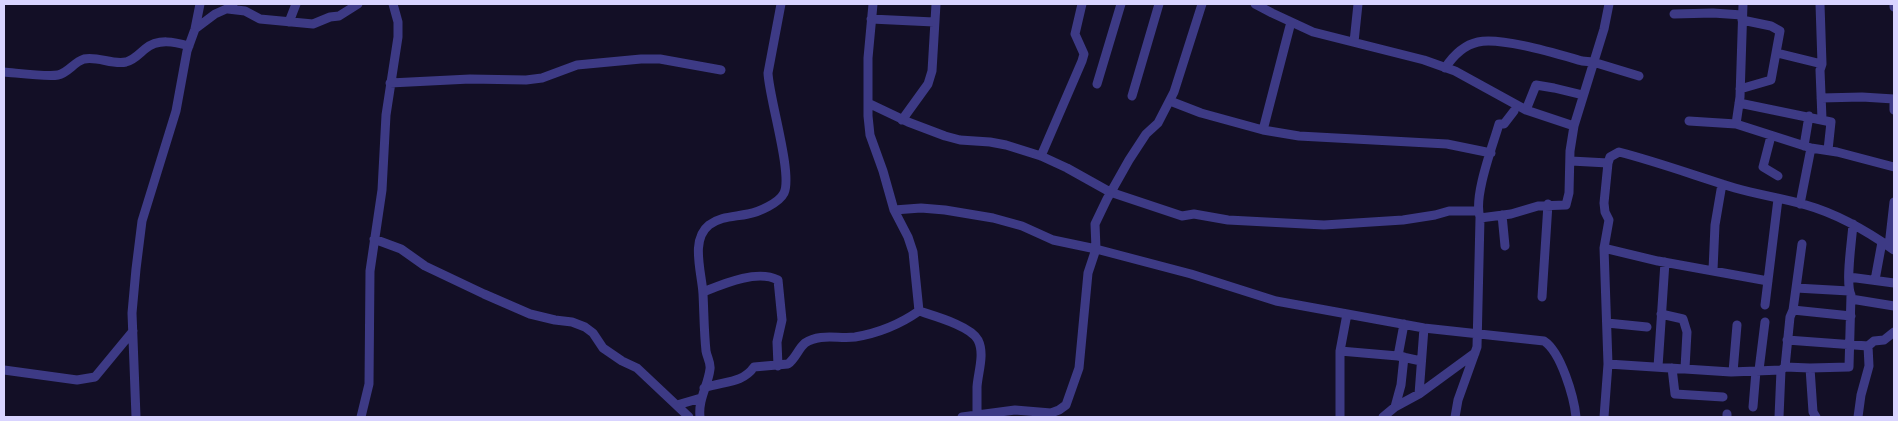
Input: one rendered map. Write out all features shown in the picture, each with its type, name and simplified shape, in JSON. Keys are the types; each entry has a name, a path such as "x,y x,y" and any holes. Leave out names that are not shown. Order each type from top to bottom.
{"street":[{"path":"289,22 296,4"},
{"path":"195,29 215,14 232,6 260,19 313,24 330,17 339,16 358,4"},
{"path":"362,417 369,384 370,271 384,174 386,115 398,37 398,22 393,4"},
{"path":"700,417 701,398 710,369 707,353 699,249 700,234 710,224 720,219 750,214 776,201 784,194 786,186 779,131 768,84 770,57 781,4"},
{"path":"873,4 868,103 870,135 894,210 908,236 913,252 919,311"},
{"path":"902,120 928,84 932,71 936,4"},
{"path":"1041,156 1084,54 1075,34 1082,4"},
{"path":"1097,84 1121,4"},
{"path":"1132,96 1158,4"},
{"path":"962,417 977,414 1006,415 1015,410 1051,413 1060,410 1066,405 1072,393 1079,368 1088,273 1096,249 1096,224 1110,192 1146,134 1158,123 1170,102 1202,4"},
{"path":"1255,4 1313,32 1424,60 1445,68 1526,110 1574,126"},
{"path":"1354,42 1358,4"},
{"path":"868,103 902,120 960,140 1006,145 1041,156 1110,192 1182,216 1194,214 1228,220 1324,225 1402,220 1449,211 1479,215 1511,214 1548,204 1566,205 1569,193 1570,151 1574,126 1594,62 1609,4"},
{"path":"1736,124 1740,89 1743,4"},
{"path":"1821,4 1822,64 1820,70 1822,119"},
{"path":"136,417 132,313 142,221 173,119 199,8 215,14"},
{"path":"1674,14 1713,13 1742,18 1771,26 1780,31 1771,80 1740,89"},
{"path":"871,18 934,22"},
{"path":"1263,130 1291,22"},
{"path":"1445,68 1466,47 1478,42 1491,41 1505,42 1582,61 1594,62 1639,76"},
{"path":"4,72 58,75 75,63 85,59 126,62 136,57 155,42 189,46"},
{"path":"1776,54 1822,64"},
{"path":"390,83 470,79 526,80 542,78 577,65 620,60 660,59 721,70"},
{"path":"1526,110 1536,85 1583,95"},
{"path":"1821,98 1862,97 1894,99"},
{"path":"1170,102 1201,113 1263,130 1299,136 1447,144 1490,153"},
{"path":"1739,103 1809,116 1832,123 1828,150"},
{"path":"1894,104 1894,110"},
{"path":"1455,417 1458,400 1475,353 1478,332 1481,185 1499,124 1504,124 1514,111"},
{"path":"1800,204 1808,147 1809,116"},
{"path":"1689,121 1736,124 1808,147 1828,150 1894,167"},
{"path":"1770,136 1763,167 1778,176"},
{"path":"1604,417 1608,364 1604,248 1609,220 1604,212 1604,203 1608,163 1610,157 1618,152 1722,184 1827,213 1853,224 1888,246"},
{"path":"1571,161 1608,163"},
{"path":"1713,270 1715,226 1722,184"},
{"path":"1766,305 1778,199"},
{"path":"1875,280 1888,246 1894,202"},
{"path":"1542,298 1548,204"},
{"path":"894,210 921,208 993,218 1016,224 1053,240 1096,249 1218,282 1271,300 1424,328 1478,332 1544,341 1548,343 1557,358 1574,401 1576,417"},
{"path":"1502,215 1505,246"},
{"path":"1608,364 1733,372 1783,368 1849,367 1851,316 1849,277 1853,224"},
{"path":"374,239 401,249 425,266 535,316 572,322 585,327 593,333 603,348 622,361 637,368 689,417"},
{"path":"1779,417 1783,368 1802,244"},
{"path":"1604,248 1665,262 1768,280"},
{"path":"1658,367 1665,262"},
{"path":"703,292 732,281 758,276 767,276 778,280 782,320 777,342 778,366"},
{"path":"1849,277 1894,283"},
{"path":"1796,288 1850,295 1894,306"},
{"path":"1793,310 1851,316"},
{"path":"704,388 741,379 748,375 754,367 788,364 805,343 813,339 873,334 892,328 919,311 968,330 978,340 980,364 977,414"},
{"path":"1340,417 1340,351 1347,314"},
{"path":"1661,314 1683,318 1687,332 1685,368"},
{"path":"1753,407 1764,322"},
{"path":"1607,323 1647,327"},
{"path":"1395,407 1401,385 1404,324"},
{"path":"1733,372 1738,325"},
{"path":"1419,394 1424,328"},
{"path":"4,370 77,380 95,377 133,331"},
{"path":"1787,340 1868,346 1874,342 1884,340 1894,332"},
{"path":"1858,417 1861,395 1869,366 1868,346"},
{"path":"1340,351 1421,360"},
{"path":"1383,417 1395,407 1419,394 1475,353"},
{"path":"1672,368 1675,394 1724,397"},
{"path":"1810,368 1813,412 1816,417"},
{"path":"677,405 701,398"}]}
